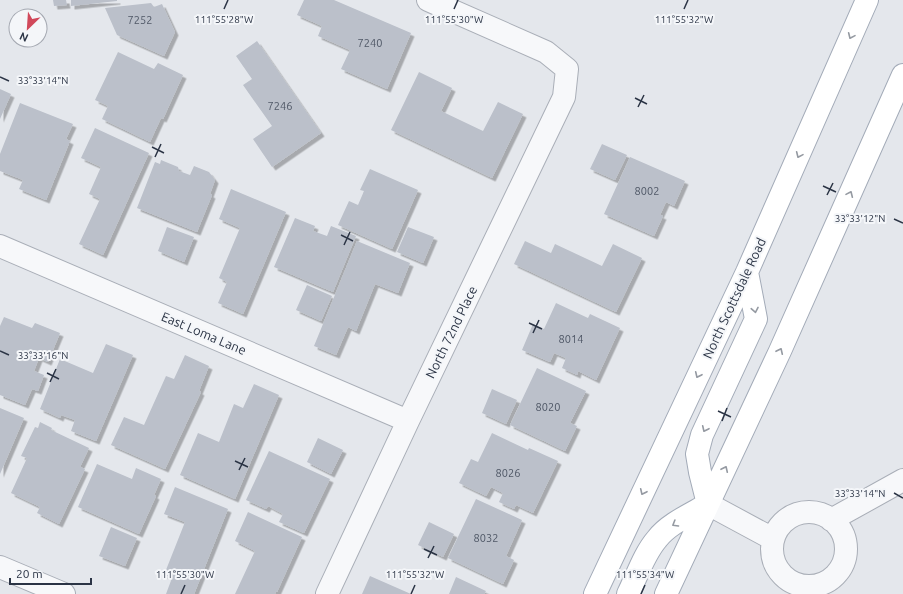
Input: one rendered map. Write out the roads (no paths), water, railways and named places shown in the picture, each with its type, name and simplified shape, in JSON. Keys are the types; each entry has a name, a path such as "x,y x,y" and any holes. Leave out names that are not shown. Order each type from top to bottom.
{"main road":[{"name":"North Scottsdale Road","path":"595,594 747,272 867,0"},
{"path":"666,594 780,351 903,75"},
{"path":"708,504 697,454 702,435 756,319 747,272"},
{"path":"628,594 657,538 667,529 708,504"}],"street":[{"name":"North 72nd Place","path":"327,594 408,421 564,97 567,69 546,52 428,0"},
{"name":"East Loma Lane","path":"0,246 408,421"},
{"path":"831,520 903,480"},
{"path":"708,504 773,539"},
{"path":"808,512 820,514 831,520 840,528 845,540 846,552 843,564 837,574 827,582 816,586 804,586 792,582 782,575 775,565 772,553 773,539 777,530 785,520 796,514 808,512"},
{"path":"0,567 64,594"}]}
